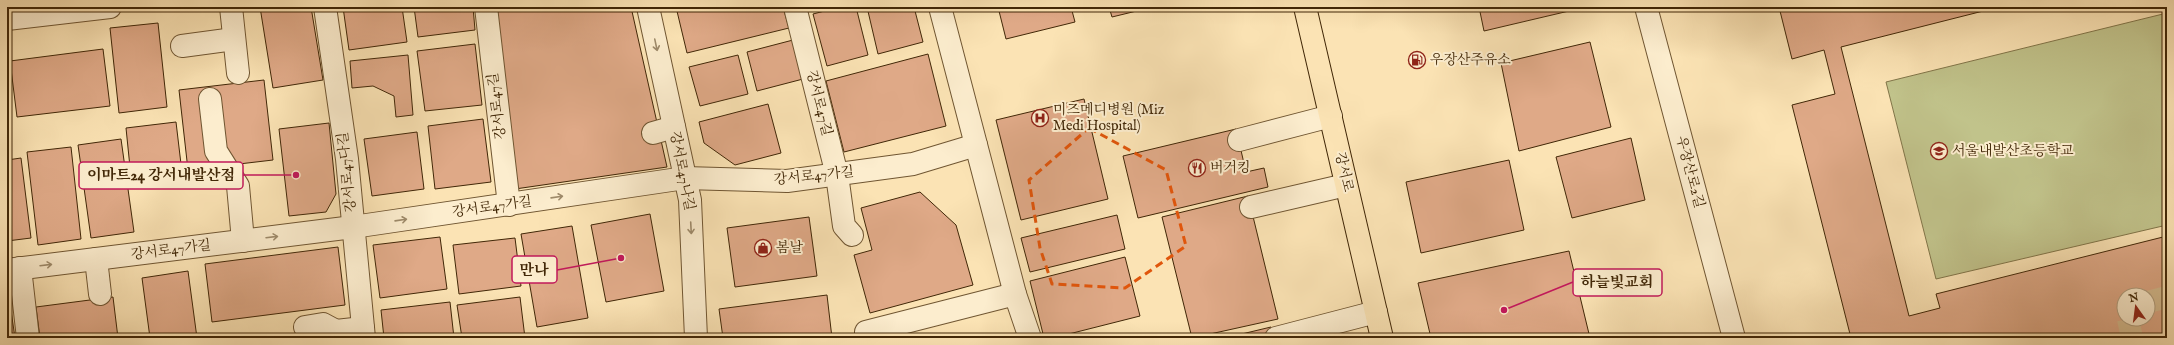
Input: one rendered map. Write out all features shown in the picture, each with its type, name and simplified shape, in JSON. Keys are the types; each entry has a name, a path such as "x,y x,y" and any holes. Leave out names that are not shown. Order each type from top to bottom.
{"main road":[{"name":"강서로","path":"1305,7 1382,338"}],"street":[{"path":"7,19 110,7"},
{"path":"231,7 238,73"},
{"name":"강서로47다길","path":"325,7 347,159 363,333"},
{"name":"강서로47길","path":"486,7 509,205"},
{"name":"강서로47나길","path":"648,7 690,200 696,338"},
{"name":"강서로47길","path":"795,7 837,175 844,226 852,235"},
{"path":"940,7 1015,294 1030,338"},
{"name":"우장산로2길","path":"1646,7 1734,338"},
{"path":"182,46 234,39"},
{"path":"210,99 216,151 238,186 243,241"},
{"path":"1239,140 1331,116"},
{"path":"653,133 674,127"},
{"name":"강서로47가길","path":"13,269 353,227 685,178 787,181 837,175 913,164 976,144"},
{"path":"1251,207 1346,185"},
{"path":"96,259 100,294"},
{"path":"13,269 28,338"},
{"path":"866,332 1015,294"},
{"path":"1276,338 1376,312"},
{"path":"304,327 323,324 332,335 363,333"}],"highlighted area":[{"path":"1089,128 1166,170 1186,246 1125,288 1052,284 1040,248 1029,180"}],"green space":[{"path":"2167,13 2167,225 1936,279 1886,82"}],"building":[{"path":"260,7 311,7 323,80 273,88"},
{"path":"343,7 402,7 407,42 349,50"},
{"path":"414,7 473,7 475,30 418,37"},
{"path":"494,7 631,7 667,167 515,189"},
{"path":"676,7 783,7 789,28 687,53"},
{"path":"840,7 856,7 868,55 827,66 813,14"},
{"path":"867,7 914,7 923,42 878,54"},
{"path":"998,7 1071,7 1075,22 1006,39"},
{"path":"1109,7 1153,7 1112,17"},
{"path":"1479,7 1586,7 1484,31"},
{"path":"1779,7 1999,7 1841,47 1909,316 1940,308 1936,294 2167,236 2167,338 1851,338 1792,105 1835,94 1824,50 1792,59"},
{"path":"158,23 167,107 119,113 110,28"},
{"path":"793,40 803,79 757,91 747,52"},
{"path":"1590,42 1611,127 1519,151 1501,63"},
{"path":"475,44 482,105 425,111 417,51"},
{"path":"103,49 110,106 17,117 10,61"},
{"path":"928,54 946,126 844,152 826,81"},
{"path":"408,55 413,115 396,117 394,96 373,86 352,88 350,61"},
{"path":"738,55 748,94 700,106 689,67"},
{"path":"264,80 273,160 188,170 179,90"},
{"path":"7,93 10,117 7,118"},
{"path":"1084,99 1108,199 1021,220 996,120"},
{"path":"768,104 781,153 735,165 704,143 699,122"},
{"path":"483,119 491,182 435,189 428,126"},
{"path":"176,122 183,181 132,187 126,128"},
{"path":"329,123 336,194 326,212 289,216 279,129"},
{"path":"1236,129 1246,172 1264,168 1268,187 1138,218 1123,156"},
{"path":"417,132 424,189 372,196 364,139"},
{"path":"1631,138 1645,200 1572,218 1556,157"},
{"path":"121,139 134,232 91,238 78,145"},
{"path":"71,147 81,239 38,245 27,152"},
{"path":"21,158 31,238 7,241 7,160"},
{"path":"1509,160 1524,230 1421,253 1406,182"},
{"path":"920,192 956,225 973,285 870,313 854,255 872,250 861,208"},
{"path":"1248,196 1278,319 1192,338 1162,217"},
{"path":"650,214 664,291 606,302 591,225"},
{"path":"1117,215 1125,249 1030,272 1021,238"},
{"path":"809,217 817,276 735,287 727,228"},
{"path":"572,226 588,318 537,327 521,234"},
{"path":"440,237 447,289 380,298 373,245"},
{"path":"515,238 521,286 459,294 453,245"},
{"path":"338,247 345,305 212,322 205,264"},
{"path":"1569,251 1590,338 1431,338 1418,283"},
{"path":"1125,257 1140,316 1053,338 1044,338 1030,281"},
{"path":"188,271 197,338 150,338 142,278"},
{"path":"8,290 15,338 7,338"},
{"path":"827,295 832,338 723,338 719,309"},
{"path":"113,297 118,338 40,338 36,307"},
{"path":"520,297 525,338 462,338 457,305"},
{"path":"450,302 454,338 384,338 381,310"},
{"path":"1271,327 1274,338 1225,338"}],"tunnel":[{"path":"2156,300 2167,297"},
{"path":"2130,327 2132,338"}],"place":[{"name":"우장산주유소","path":"1417,60"},
{"name":"미즈메디병원 (Miz Medi Hospital)","path":"1040,118"},
{"name":"서울내발산초등학교","path":"1939,151"},
{"name":"버거킹","path":"1197,168"},
{"name":"이마트24 강서내발산점","path":"296,175"},
{"name":"봄날","path":"763,248"},
{"name":"만나","path":"621,258"},
{"name":"하늘빛교회","path":"1504,310"}]}
